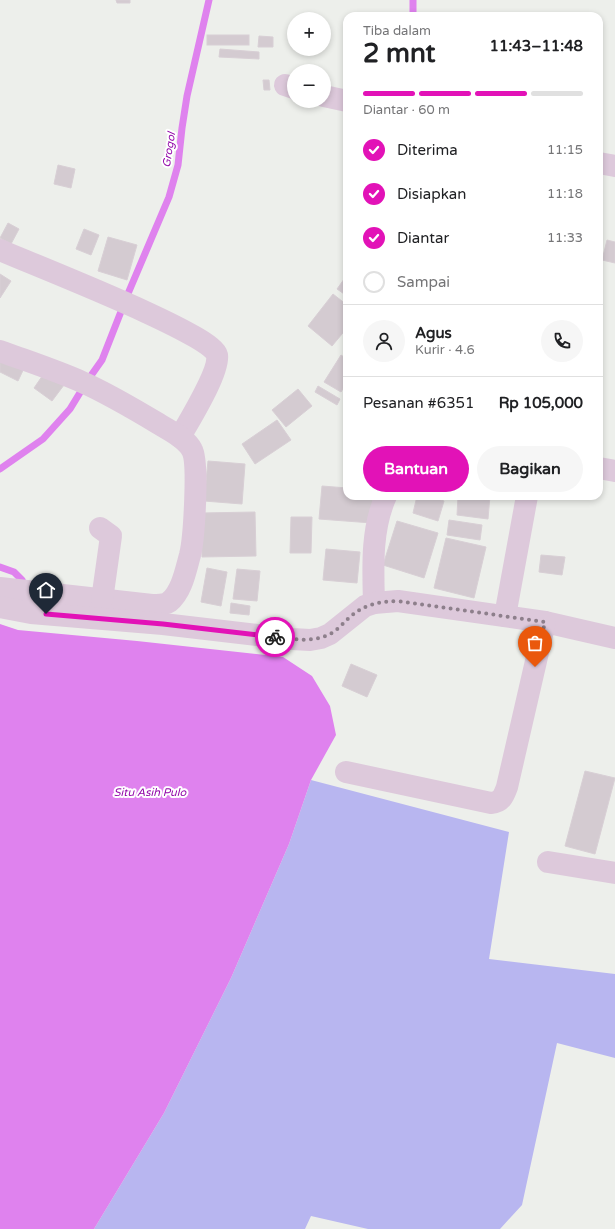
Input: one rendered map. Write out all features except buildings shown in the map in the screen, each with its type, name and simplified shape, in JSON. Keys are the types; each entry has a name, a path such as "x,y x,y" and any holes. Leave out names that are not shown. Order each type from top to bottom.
{"street":[{"path":"331,98 343,100"},
{"path":"603,164 615,166"},
{"path":"0,250 100,292 204,340 214,348 217,355 215,372 180,437"},
{"path":"0,351 82,382 128,405 180,437 189,446 195,457 195,519 191,549 186,570 176,593 170,602 152,605 0,588"},
{"path":"603,469 615,471"},
{"path":"374,603 373,567 375,544 379,520 385,500"},
{"path":"505,616 526,500"},
{"path":"100,528 111,536 102,600"},
{"path":"0,607 31,613 163,624 310,640 330,634 358,610 374,603 398,601 545,622 615,638"},
{"path":"346,772 491,803 497,802 502,798 507,786 545,622"},
{"path":"548,862 615,873"}],"shaded area":[{"path":"311,780 509,832 489,959 615,974 615,1058 557,1043 522,1205 500,1229 368,1229 311,1216 305,1229 94,1229 164,1113 231,978 289,844"}],"water":[{"name":"Situ Asih Pulo","path":"0,624 18,630 283,657 312,676 330,706 336,735 311,780 289,844 231,978 164,1113 94,1229 0,1229"}],"waterway":[{"name":"Grogol","path":"127,296 169,197 178,165 187,96 209,0"},
{"name":"Grogol","path":"413,0 413,12"},
{"name":"Grogol","path":"90,377 102,360 122,309"},
{"name":"Grogol","path":"0,469 43,439 70,409 81,391"},
{"name":"Grogol","path":"0,567 14,572 22,580"}],"way so far":[{"path":"275,637 310,640 321,638 339,628 348,618 365,606 374,603 398,601 545,622 535,667"}],"route":[{"path":"46,614 163,624 275,637"}]}
